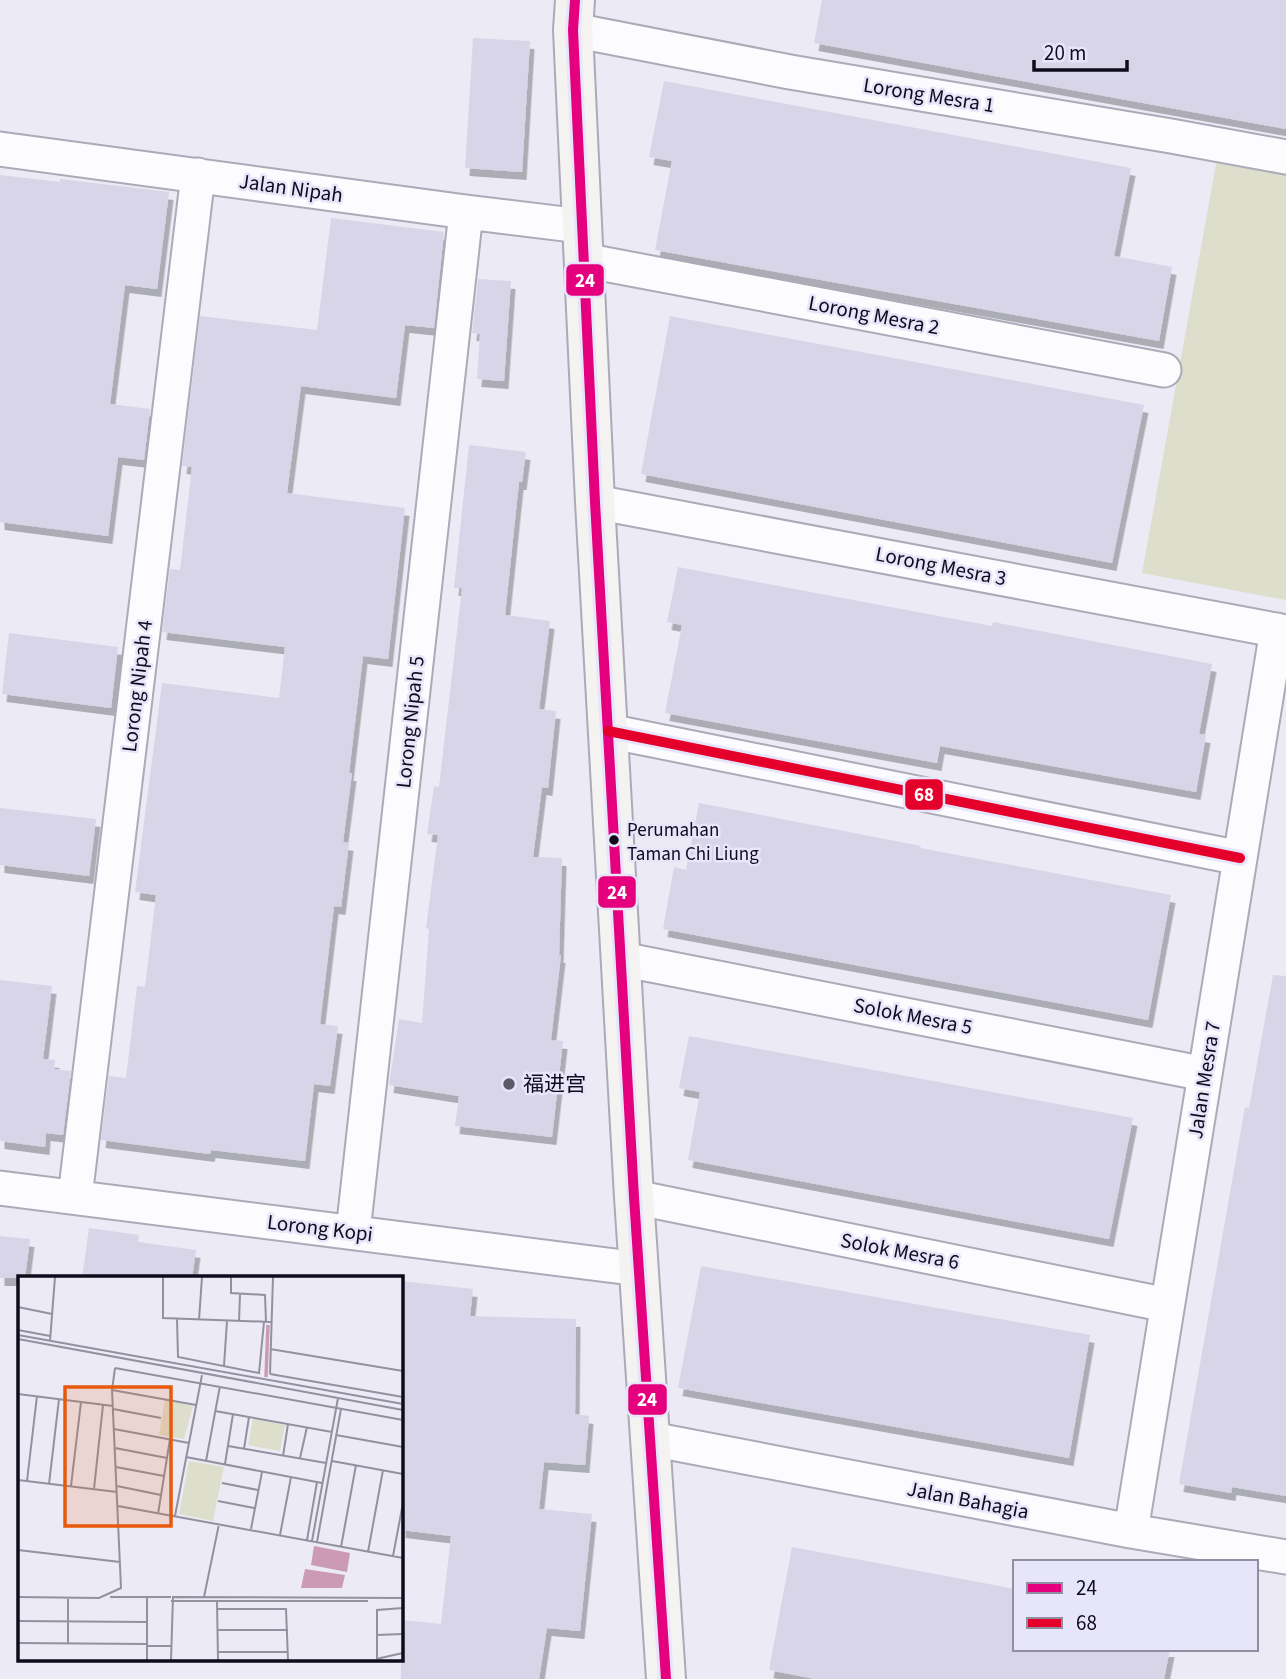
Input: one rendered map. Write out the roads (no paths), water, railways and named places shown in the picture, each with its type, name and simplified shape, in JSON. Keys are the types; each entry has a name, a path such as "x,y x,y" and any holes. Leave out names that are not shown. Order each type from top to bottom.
{"street":[{"name":"Lorong Mesra 1","path":"574,15 790,72 1286,157"},
{"path":"574,15 595,502 634,1197 666,1679"},
{"name":"Jalan Nipah","path":"0,149 466,212 582,243"},
{"name":"Lorong Nipah 4","path":"75,1197 198,175"},
{"name":"Lorong Nipah 5","path":"353,1232 466,212"},
{"name":"Lorong Mesra 2","path":"582,243 1164,370"},
{"name":"Lorong Mesra 3","path":"595,502 1282,631"},
{"name":"Jalan Mesra 7","path":"1131,1531 1240,858 1282,631"},
{"path":"608,731 1240,858"},
{"name":"Solok Mesra 5","path":"621,959 1205,1073"},
{"name":"Lorong Kopi","path":"0,1188 639,1269"},
{"name":"Solok Mesra 6","path":"634,1197 1167,1305"},
{"name":"Jalan Bahagia","path":"651,1439 1131,1531 1286,1557"}],"place":[{"name":"Perumahan Taman Chi Liung","path":"614,840"},
{"name":"福进宫","path":"509,1084"}]}
